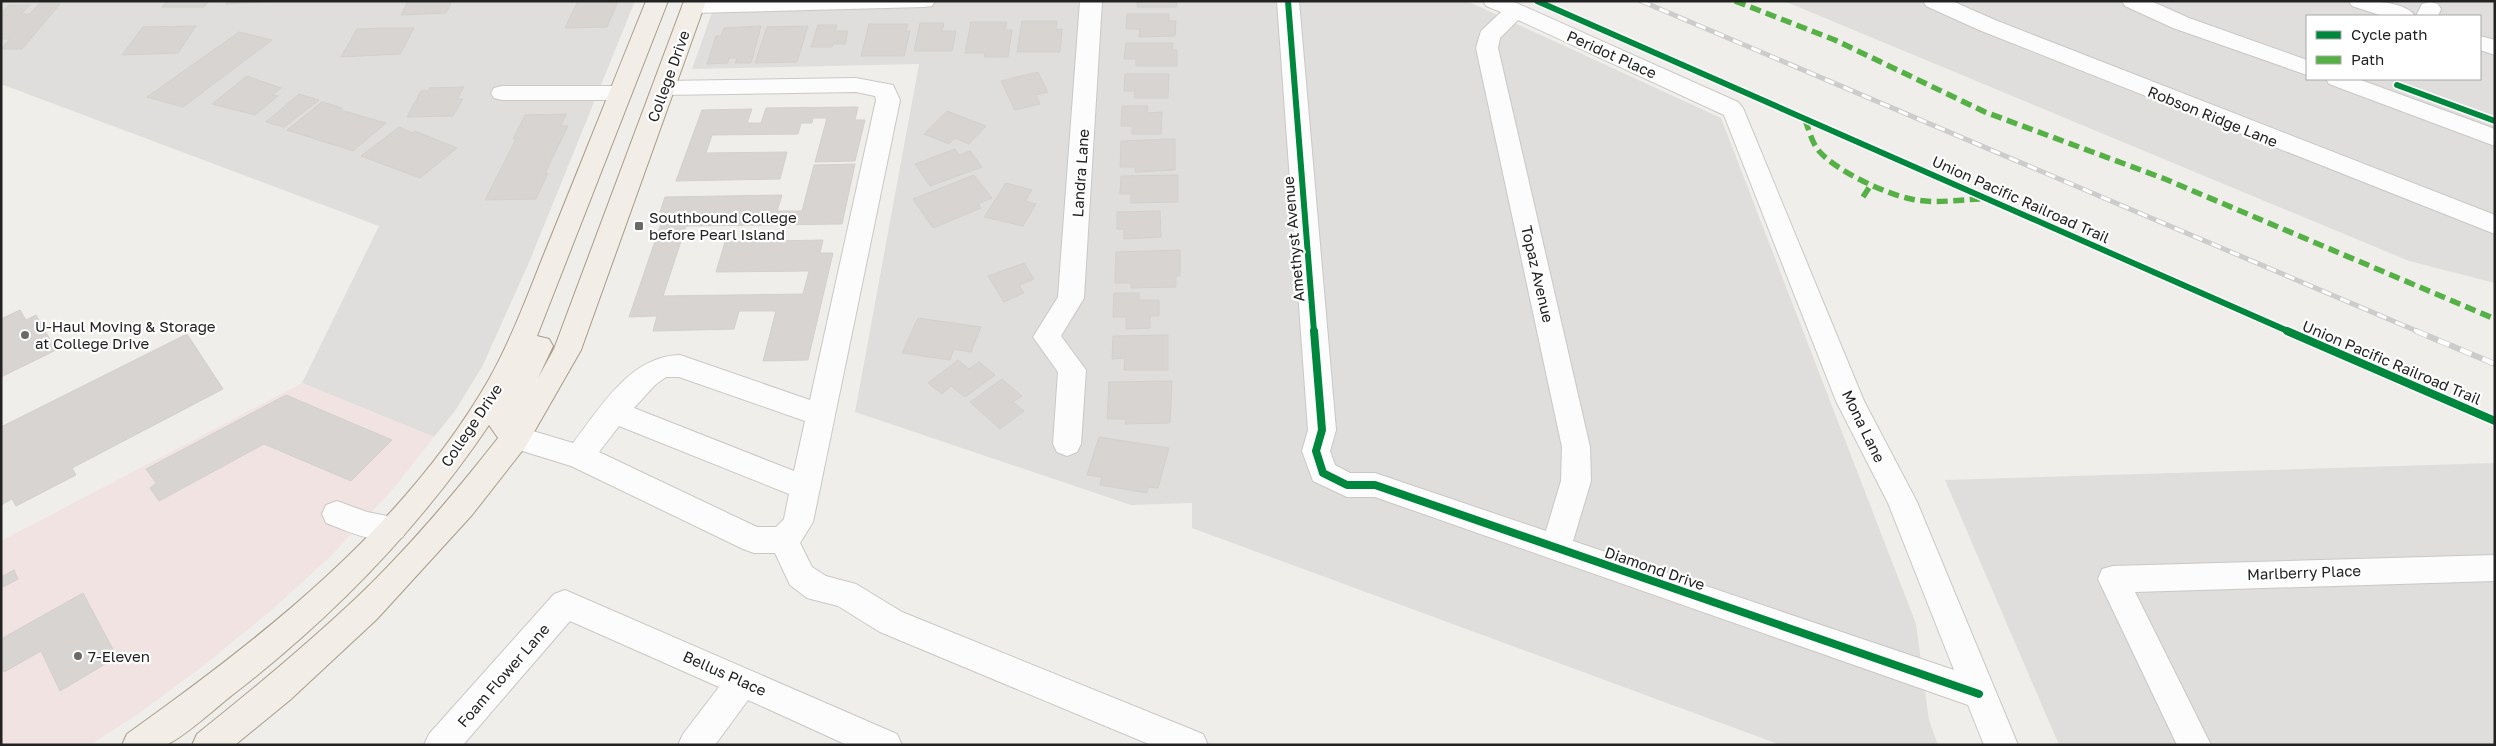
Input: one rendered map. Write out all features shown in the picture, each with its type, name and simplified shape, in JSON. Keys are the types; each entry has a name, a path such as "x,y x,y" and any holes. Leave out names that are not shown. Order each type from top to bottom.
{"main road":[{"name":"College Drive","path":"139,745 196,704 289,630 328,595 429,487 485,409 519,348 657,1"},
{"name":"College Drive","path":"209,745 330,644 432,541 468,500 516,438 547,388 566,350 694,4"},
{"path":"621,94 663,88"},
{"path":"516,438 502,423 540,348 527,329"},
{"path":"392,528 432,541"}],"street":[{"path":"694,4 924,1"},
{"name":"Landra Lane","path":"1067,444 1072,370 1046,337 1071,298 1091,1"},
{"name":"Amethyst Avenue","path":"1288,1 1322,430 1316,451 1322,473"},
{"name":"Robson Ridge Lane","path":"1934,1 1987,26 2495,226"},
{"path":"2133,1 2181,23 2306,68"},
{"path":"2170,1 2198,14 2306,53"},
{"path":"2360,1 2401,15"},
{"name":"Peridot Place","path":"1504,6 1730,107"},
{"name":"Topaz Avenue","path":"1504,6 1486,42 1576,447 1576,481 1556,548"},
{"path":"2481,43 2495,48"},
{"path":"2345,80 2392,85 2495,121"},
{"path":"516,438 579,456 754,540 783,539 792,534 798,522 888,100 886,90 856,85 663,88"},
{"path":"2392,85 2495,138"},
{"path":"502,93 621,94"},
{"name":"Mona Lane","path":"1730,107 1739,120 1850,402 1902,502 2001,745"},
{"path":"579,456 647,376 654,371 673,366 680,366 821,415"},
{"path":"615,412 805,488"},
{"name":"Diamond Drive","path":"1322,473 1346,485 1375,486 1979,694"},
{"path":"337,514 366,525 392,528"},
{"path":"783,539 801,576 818,588 845,594 891,622 1191,745"},
{"name":"Marlberry Place","path":"2194,745 2113,579 2495,568"},
{"name":"Bellus Place","path":"565,604 885,745"},
{"name":"Foam Flower Lane","path":"441,745 565,604"},
{"path":"694,745 743,681"}],"shaded area":[{"path":"1,1 635,1 530,260 483,365 455,411 434,437 302,383 379,226 1,84"},
{"path":"716,1 1467,1 1721,118 1916,624 1929,720 1938,745 1781,745 1192,528 1192,503 1131,505 855,412 919,64 692,69"},
{"path":"1784,1 2495,1 2495,283 2409,261"},
{"path":"302,383 434,437 394,488 330,557 274,608 202,667 135,716 90,745 1,745 1,541"},
{"path":"2495,463 2495,745 2059,745 1945,480"}],"building":[{"path":"167,1 209,1 204,7 162,7"},
{"path":"228,1 280,1 226,4"},
{"path":"408,1 452,1 446,13 401,15"},
{"path":"578,1 618,1 607,27 565,28"},
{"path":"1137,1 1177,1 1176,7 1137,7"},
{"path":"39,4 60,4 22,49 1,49 10,39 1,39 1,14 9,5 30,5 21,14 30,14"},
{"path":"1127,14 1169,14 1169,21 1176,21 1175,36 1139,37 1140,29 1126,29"},
{"path":"1022,21 1057,21 1056,30 1062,29 1060,52 1017,52"},
{"path":"971,22 1007,22 1005,30 1012,30 1008,57 984,57 985,53 965,53"},
{"path":"920,23 944,23 942,31 956,31 952,51 914,51"},
{"path":"869,24 908,24 906,31 910,31 904,56 861,56"},
{"path":"818,25 837,25 835,31 848,31 845,44 833,44 832,47 811,47"},
{"path":"196,26 178,53 122,55 143,27"},
{"path":"761,26 751,63 735,63 737,58 729,58 728,63 707,64 716,36 721,36 724,28"},
{"path":"808,26 797,62 755,63 767,27"},
{"path":"414,28 400,54 341,57 357,29"},
{"path":"239,32 272,40 183,107 147,97"},
{"path":"1126,43 1173,43 1172,50 1177,50 1177,66 1136,66 1136,59 1124,59"},
{"path":"1038,72 1048,92 1036,95 1040,104 1015,110 1001,81"},
{"path":"1125,74 1169,74 1168,98 1134,98 1135,91 1124,91"},
{"path":"247,76 281,88 272,95 278,96 255,115 212,104"},
{"path":"464,87 457,99 463,99 453,116 407,117 421,91 428,91 430,88"},
{"path":"299,94 319,100 284,127 266,122"},
{"path":"322,102 342,108 340,110 386,123 353,151 287,130"},
{"path":"1122,106 1148,106 1147,113 1162,112 1161,134 1132,134 1132,126 1121,126"},
{"path":"858,107 855,120 865,120 855,161 815,162 827,118 813,118 812,123 801,123 798,134 712,135 706,153 787,152 780,179 676,181 702,110 752,109 747,123 761,123 766,108"},
{"path":"947,111 986,126 969,144 955,138 949,144 924,134"},
{"path":"566,114 561,126 568,126 545,173 548,173 536,199 485,200 516,139 513,139 525,115"},
{"path":"399,127 413,133 415,131 457,148 420,178 361,156"},
{"path":"1175,139 1175,170 1135,172 1135,167 1120,167 1121,141"},
{"path":"955,149 959,155 970,151 982,167 930,186 915,164"},
{"path":"855,164 842,224 686,226 663,296 803,294 809,271 716,272 725,242 823,240 820,253 833,253 808,360 763,361 776,311 739,311 734,329 653,331 657,316 629,317 665,212 660,212 665,197 782,195 777,211 802,211 814,165"},
{"path":"974,175 992,198 978,204 981,208 933,228 913,199"},
{"path":"1178,175 1178,202 1131,203 1131,194 1120,194 1121,176"},
{"path":"1006,183 1032,190 1025,201 1036,204 1023,226 984,217"},
{"path":"1160,211 1161,237 1124,239 1124,229 1117,229 1117,212"},
{"path":"1180,250 1180,276 1176,276 1176,287 1131,288 1131,283 1115,283 1116,252"},
{"path":"1024,263 1034,279 1019,285 1024,293 1004,302 988,276"},
{"path":"1114,293 1139,293 1139,300 1159,300 1159,316 1150,316 1150,328 1126,329 1126,317 1113,317"},
{"name":"U-Haul Moving & Storage at College Drive","path":"20,310 26,320 36,315 56,350 1,377 1,319"},
{"path":"918,318 981,327 971,352 954,349 950,360 902,353"},
{"path":"187,334 223,389 72,468 76,475 16,506 12,499 1,505 1,427"},
{"path":"1168,335 1168,370 1124,370 1125,358 1112,359 1113,336"},
{"path":"958,360 969,369 979,362 995,375 965,397 951,386 942,394 928,383"},
{"path":"1002,379 1022,396 1013,402 1024,411 1000,429 970,402"},
{"path":"1172,381 1170,423 1125,424 1126,419 1107,419 1109,382"},
{"path":"286,395 392,440 351,481 264,444 159,501 150,488 156,483 146,469"},
{"path":"1099,437 1169,448 1158,488 1148,487 1147,493 1100,485 1102,477 1087,475"},
{"path":"14,570 18,579 3,587 1,577"},
{"path":"83,593 117,657 60,691 41,651 4,672 1,667 1,639"}],"railway":[{"path":"1641,1 2419,332"},
{"path":"2416,331 2495,364"}],"marked path":[{"path":"1735,1 1835,40 1985,112 2165,179 2495,319"},
{"path":"1805,120 1819,151 1848,172 1877,186 1911,199 1928,201 1980,199"},
{"path":"1863,197 1872,183"}],"cycle path":[{"path":"1288,1 1322,430 1316,451 1323,473 1347,485 1375,485 1979,694"},
{"name":"Union Pacific Railroad Trail","path":"1537,1 2099,249 2220,300 2372,369 2495,421"},
{"path":"2397,85 2495,121"}],"place":[{"name":"Southbound College before Pearl Island","path":"639,226"},
{"name":"U-Haul Moving & Storage at College Drive","path":"25,335"},
{"name":"7-Eleven","path":"78,656"}]}
